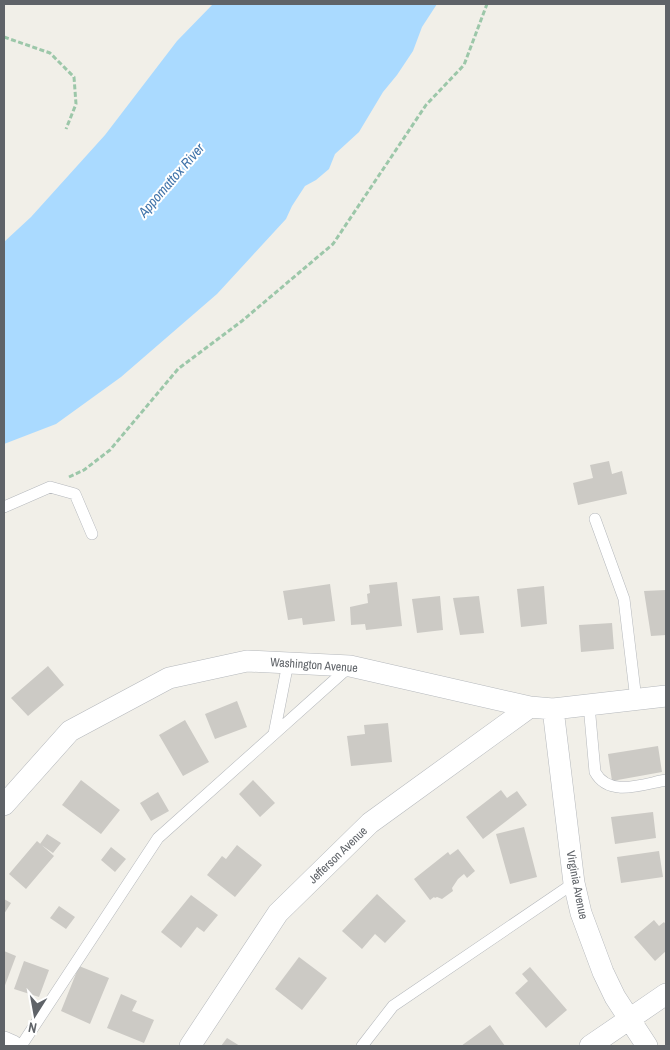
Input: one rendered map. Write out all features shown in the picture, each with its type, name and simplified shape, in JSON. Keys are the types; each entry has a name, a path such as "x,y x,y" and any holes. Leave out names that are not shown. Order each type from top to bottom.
{"street":[{"name":"Washington Avenue","path":"4,804 70,731 169,678 247,661 350,666 530,707 553,709 666,696"},
{"name":"Jefferson Avenue","path":"190,1046 278,913 370,823 530,707"},
{"name":"Virginia Avenue","path":"553,709 574,882 581,913 600,964 615,997 647,1046"},
{"path":"590,1046 666,994"},
{"path":"4,1042 13,1046"}],"lane":[{"path":"4,508 50,487 75,494 92,534"},
{"path":"595,519 624,600 636,700"},
{"path":"274,734 288,663"},
{"path":"21,1046 158,838 350,666"},
{"path":"589,705 595,772 599,779 607,785 618,788 666,780"},
{"path":"362,1046 393,1006 574,882"}],"path":[{"path":"50,487 84,470 110,450 178,369 242,321 333,244 426,105 464,65 487,4"},
{"path":"4,37 50,53 74,77 76,104 66,129"}],"water":[{"name":"Appomattox River","path":"213,4 437,4 422,27 413,51 383,92 359,132 335,154 329,169 305,186 286,219 217,294 121,377 56,424 4,444 4,242 31,217 105,135 177,41"}],"building":[{"path":"609,461 612,474 622,471 627,494 578,505 573,483 593,478 590,465"},
{"path":"397,582 402,626 366,630 365,624 351,625 350,607 368,603 369,585"},
{"path":"330,584 335,621 303,625 302,618 288,620 283,591"},
{"path":"544,586 547,624 521,627 517,589"},
{"path":"666,590 666,635 651,636 644,591"},
{"path":"440,596 443,630 417,633 412,599"},
{"path":"479,596 484,633 460,635 453,598"},
{"path":"612,623 614,649 581,652 579,625"},
{"path":"48,666 64,685 28,716 11,698"},
{"path":"237,701 247,727 215,739 205,714"},
{"path":"185,720 209,762 183,776 159,735"},
{"path":"388,723 392,762 351,766 347,736 365,734 364,725"},
{"path":"658,746 662,772 612,781 608,754"},
{"path":"81,780 120,810 101,834 62,805"},
{"path":"253,780 275,803 260,817 239,794"},
{"path":"501,790 507,798 517,791 527,805 483,839 466,817"},
{"path":"158,792 169,811 151,821 140,803"},
{"path":"653,812 656,838 615,844 611,817"},
{"path":"524,827 537,877 510,884 496,834"},
{"path":"47,834 61,843 53,853 40,844"},
{"path":"37,841 54,856 26,889 9,874"},
{"path":"237,845 262,865 235,897 207,875 222,856 226,859"},
{"path":"111,847 126,859 115,872 101,860"},
{"path":"458,849 475,871 467,878 464,874 458,879 452,888 453,891 442,899 434,897 430,900 414,879 448,852 450,855"},
{"path":"659,851 663,877 621,883 617,857"},
{"path":"377,894 406,921 385,943 375,934 362,949 342,931"},
{"path":"191,895 218,915 204,932 197,927 181,948 161,932"},
{"path":"4,899 11,903 4,914"},
{"path":"59,906 75,917 66,929 50,918"},
{"path":"654,920 659,926 664,922 666,925 666,951 655,961 634,937"},
{"path":"4,951 16,956 4,988"},
{"path":"299,957 327,978 302,1010 275,989"},
{"path":"24,961 49,970 39,997 14,989"},
{"path":"79,966 109,978 90,1024 61,1011"},
{"path":"530,967 567,1010 546,1028 515,993 528,981 522,974"},
{"path":"121,994 137,1001 132,1011 154,1020 144,1043 107,1028"},
{"path":"490,1025 505,1046 461,1046"},
{"path":"227,1038 240,1046 221,1046"}]}
